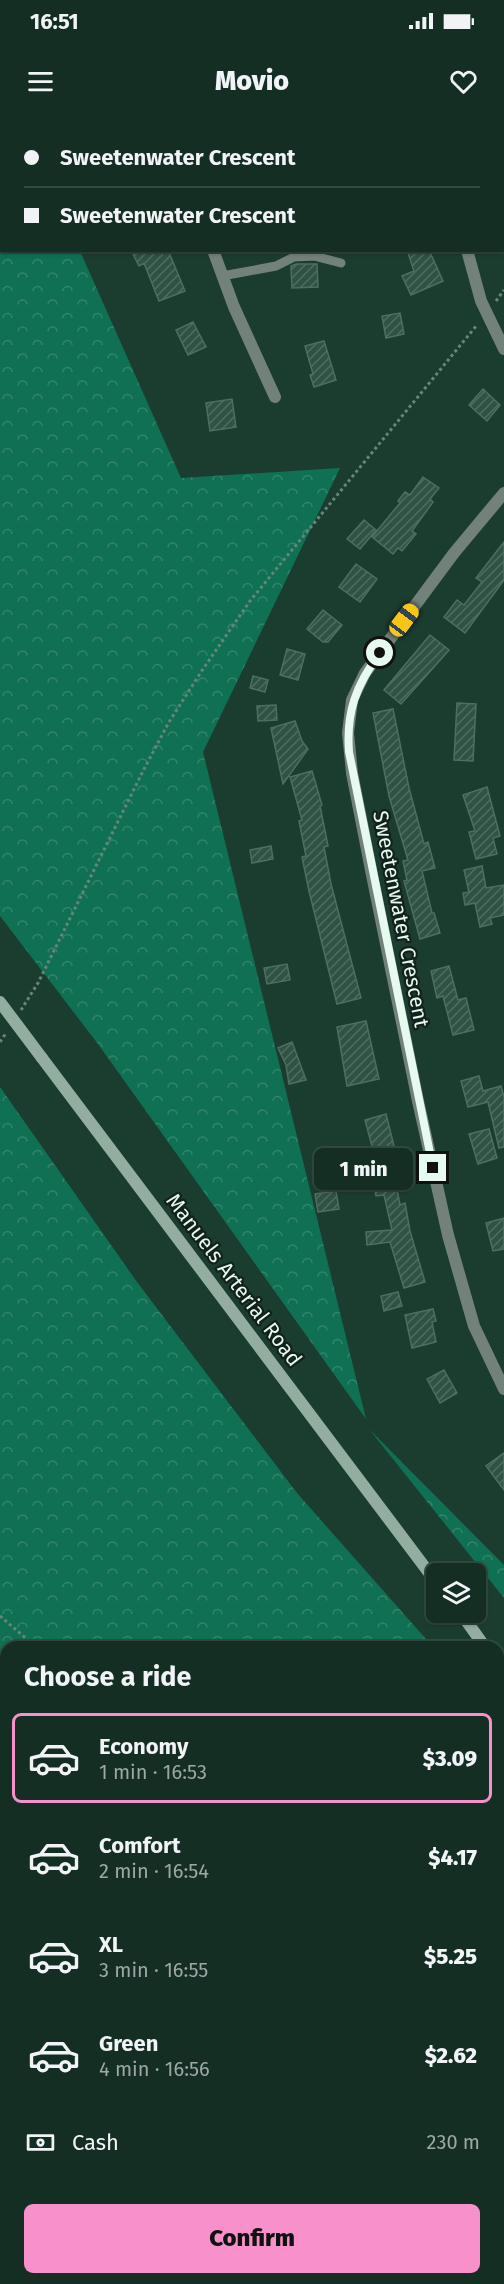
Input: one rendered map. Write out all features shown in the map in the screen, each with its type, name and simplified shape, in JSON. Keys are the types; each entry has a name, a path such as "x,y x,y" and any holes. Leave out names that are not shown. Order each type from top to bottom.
{"main road":[{"name":"Manuels Arterial Road","path":"0,1002 426,1569"},
{"path":"467,1623 481,1641"}],"street":[{"path":"214,252 275,397"},
{"path":"468,252 486,314 504,349"},
{"name":"Sweetenwater Crescent","path":"504,493 454,553 365,673 352,700 348,733 352,773 365,841 448,1235 474,1326 504,1389"}],"lane":[{"path":"222,276 276,266 294,257 314,256 341,263"}],"path":[{"path":"16,1018 38,983 168,722 201,672 250,601 504,290"},
{"path":"0,1042 10,1026"},
{"path":"0,1616 29,1641"}],"green space":[{"path":"0,252 80,252 181,478 340,468 203,752 366,1419 98,1044 0,916"},
{"path":"0,1087 137,1282 297,1493 428,1641 0,1641"},
{"path":"369,1429 504,1565 504,1598 486,1575 486,1563 476,1563"}],"building":[{"path":"132,252 169,252 185,291 159,301 144,263 139,266"},
{"path":"408,252 430,252 443,281 411,295 402,276 414,271"},
{"path":"317,264 318,287 292,288 291,266"},
{"path":"400,313 404,334 386,338 382,316"},
{"path":"193,322 206,347 188,355 176,330"},
{"path":"324,341 336,380 314,387 310,375 313,374 305,346"},
{"path":"483,389 500,405 487,421 469,405"},
{"path":"232,399 236,427 210,431 206,403"},
{"path":"423,477 439,488 430,499 433,502 412,531 416,534 402,551 398,548 393,554 372,537 400,503 398,501 405,492 410,495"},
{"path":"364,520 376,530 360,549 347,539"},
{"path":"504,542 504,580 465,633 444,617 457,600 464,605 482,582 476,578"},
{"path":"356,564 377,579 360,602 339,587"},
{"path":"323,610 342,625 328,642 323,642 307,629"},
{"path":"430,635 449,650 401,704 384,690"},
{"path":"287,649 305,654 298,680 280,675"},
{"path":"253,676 268,680 265,692 250,688"},
{"path":"457,703 476,704 473,761 454,760"},
{"path":"276,705 277,720 258,721 257,706"},
{"path":"393,709 409,788 424,844 428,842 435,868 422,871 432,913 434,913 440,933 420,939 404,881 407,880 403,861 408,860 389,796 373,713"},
{"path":"295,721 302,741 308,749 283,784 271,728"},
{"path":"312,771 322,805 320,806 328,846 324,847 331,884 361,998 337,1004 309,891 302,857 306,856 299,821 302,820 290,777"},
{"path":"487,787 500,836 493,838 497,854 476,859 469,832 475,831 463,795"},
{"path":"271,846 273,859 252,863 250,850"},
{"path":"482,866 486,888 504,885 504,915 490,918 492,924 480,927 475,903 465,905 463,893 469,892 464,870"},
{"path":"287,964 290,980 267,984 264,968"},
{"path":"449,966 458,1000 466,998 474,1030 453,1035 443,996 437,998 431,971"},
{"path":"366,1021 379,1079 347,1086 337,1027"},
{"path":"292,1042 306,1080 289,1084 286,1065 278,1048"},
{"path":"479,1076 483,1091 501,1086 504,1097 504,1147 499,1148 488,1102 468,1107 461,1081"},
{"path":"386,1114 394,1146 389,1147 400,1205 405,1203 410,1231 425,1282 404,1288 390,1242 367,1245 366,1232 392,1230 384,1195 376,1196 370,1166 377,1165 365,1120"},
{"path":"489,1129 497,1158 478,1164 469,1134"},
{"path":"336,1191 339,1209 318,1212 315,1194"},
{"path":"504,1218 504,1249 493,1251 486,1223"},
{"path":"398,1292 402,1306 384,1311 381,1296"},
{"path":"433,1309 436,1321 432,1322 436,1342 412,1348 405,1315"},
{"path":"444,1370 457,1393 440,1403 427,1379"},
{"path":"504,1453 504,1490 486,1466"}],"route":[{"path":"380,653 365,673 352,700 348,733 349,752 433,1168"}]}
